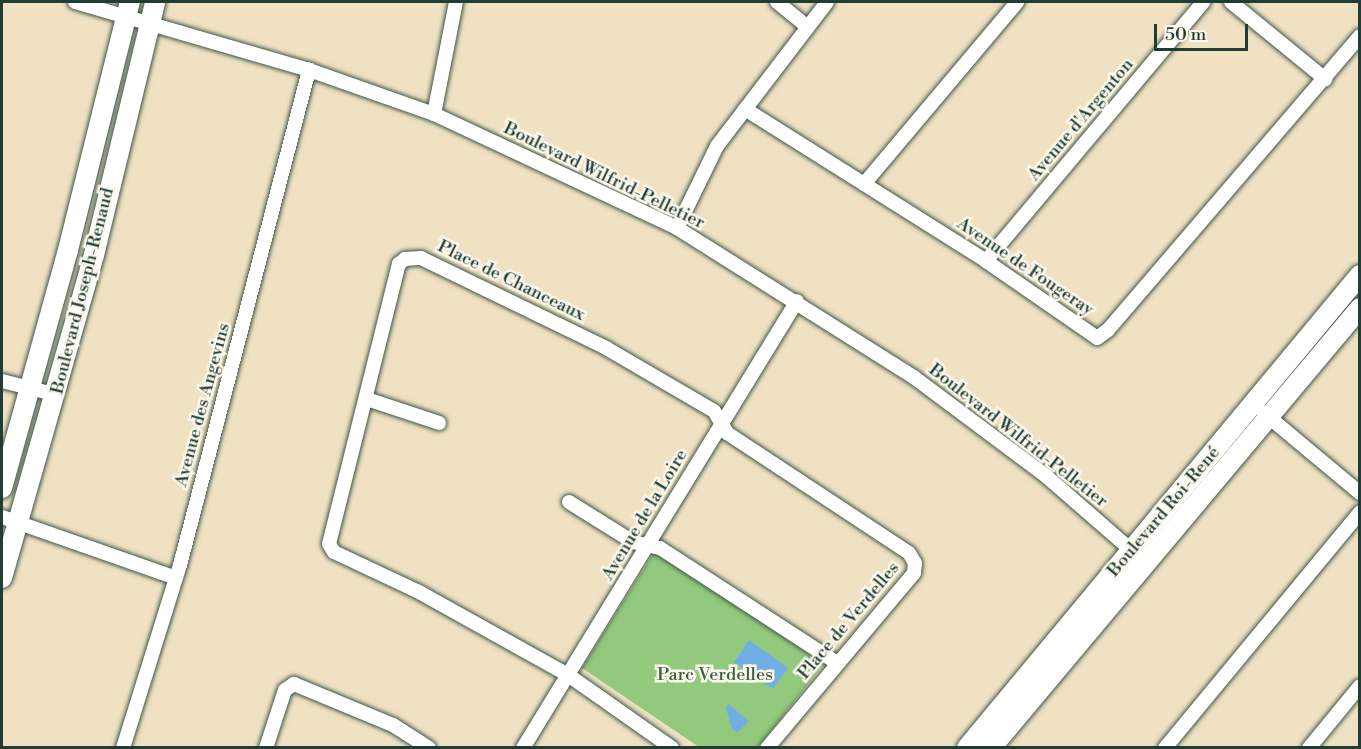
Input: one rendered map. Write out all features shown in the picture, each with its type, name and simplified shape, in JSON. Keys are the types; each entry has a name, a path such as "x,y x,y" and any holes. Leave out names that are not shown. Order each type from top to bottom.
{"street":[{"name":"Boulevard Wilfrid-Pelletier","path":"75,2 129,8 150,21 309,69 434,114 677,228 797,301 924,385 1046,476 1139,556"},
{"name":"Boulevard Joseph-Renaud","path":"2,578 10,520 57,395 94,255 154,2"},
{"path":"434,114 456,2"},
{"path":"777,2 807,26"},
{"path":"677,228 717,146 827,2"},
{"path":"864,184 1017,2"},
{"name":"Avenue d'Argenton","path":"986,261 1203,2"},
{"path":"1231,2 1325,79"},
{"name":"Boulevard Joseph-Renaud","path":"2,488 68,250 129,8"},
{"name":"Avenue de Fougeray","path":"745,109 986,261 1097,338 1108,330 1325,79 1359,36"},
{"name":"Avenue des Angevins","path":"123,747 176,578 309,69"},
{"path":"102,121 124,127"},
{"path":"68,250 94,255"},
{"name":"Place de Chanceaux","path":"568,675 419,592 334,552 329,535 367,399 399,264 421,258 606,348 714,411 722,424"},
{"name":"Boulevard Roi-René","path":"991,747 1253,404 1359,275"},
{"name":"Avenue de la Loire","path":"523,747 797,301"},
{"name":"Boulevard Roi-René","path":"968,747 1139,556 1269,417 1359,308"},
{"path":"2,381 57,395"},
{"path":"367,399 440,423"},
{"path":"1253,404 1359,493"},
{"name":"Place de Verdelles","path":"722,424 728,433 909,553 915,563 914,573 767,747"},
{"path":"569,502 633,542 660,548 837,663"},
{"path":"1165,747 1359,512"},
{"path":"10,520 176,578"},
{"path":"568,675 672,747"},
{"path":"266,747 285,690 294,684 393,725 429,747"},
{"path":"1309,747 1359,686"}],"green space":[{"name":"Parc Verdelles","path":"655,551 824,664 757,748 699,747 582,668"}],"water":[{"path":"749,640 788,668 773,689 734,662"},
{"path":"728,704 749,721 737,733 732,729 726,708"}]}
